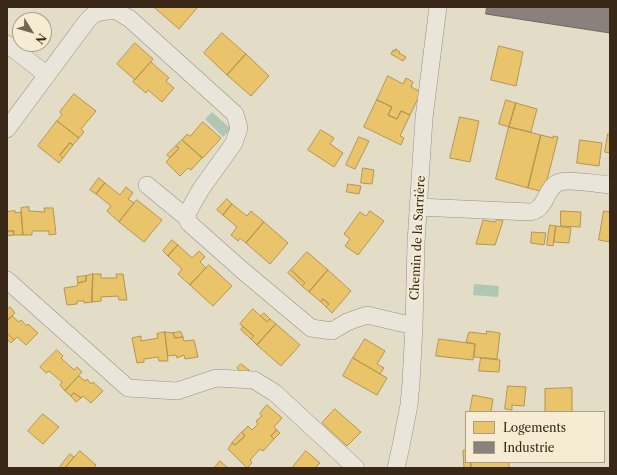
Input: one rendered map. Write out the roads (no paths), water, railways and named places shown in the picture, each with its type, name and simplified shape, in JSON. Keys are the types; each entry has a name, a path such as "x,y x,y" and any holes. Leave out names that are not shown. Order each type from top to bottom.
{"street":[{"name":"Chemin de la Sarrière","path":"396,468 409,405 414,326 416,243 424,118 438,7"},
{"path":"8,128 87,21 87,11 100,12 116,10 130,19 235,114 239,128 234,144 201,189 188,212 187,218"},
{"path":"7,44 47,75"},
{"path":"418,207 530,212 537,210 553,185 560,182 568,181 610,186"},
{"path":"147,185 187,218 189,223 242,270 311,328 332,331 347,322 367,315 414,326"},
{"path":"7,280 128,388 177,391 216,378 254,380 275,393 356,468"}]}
